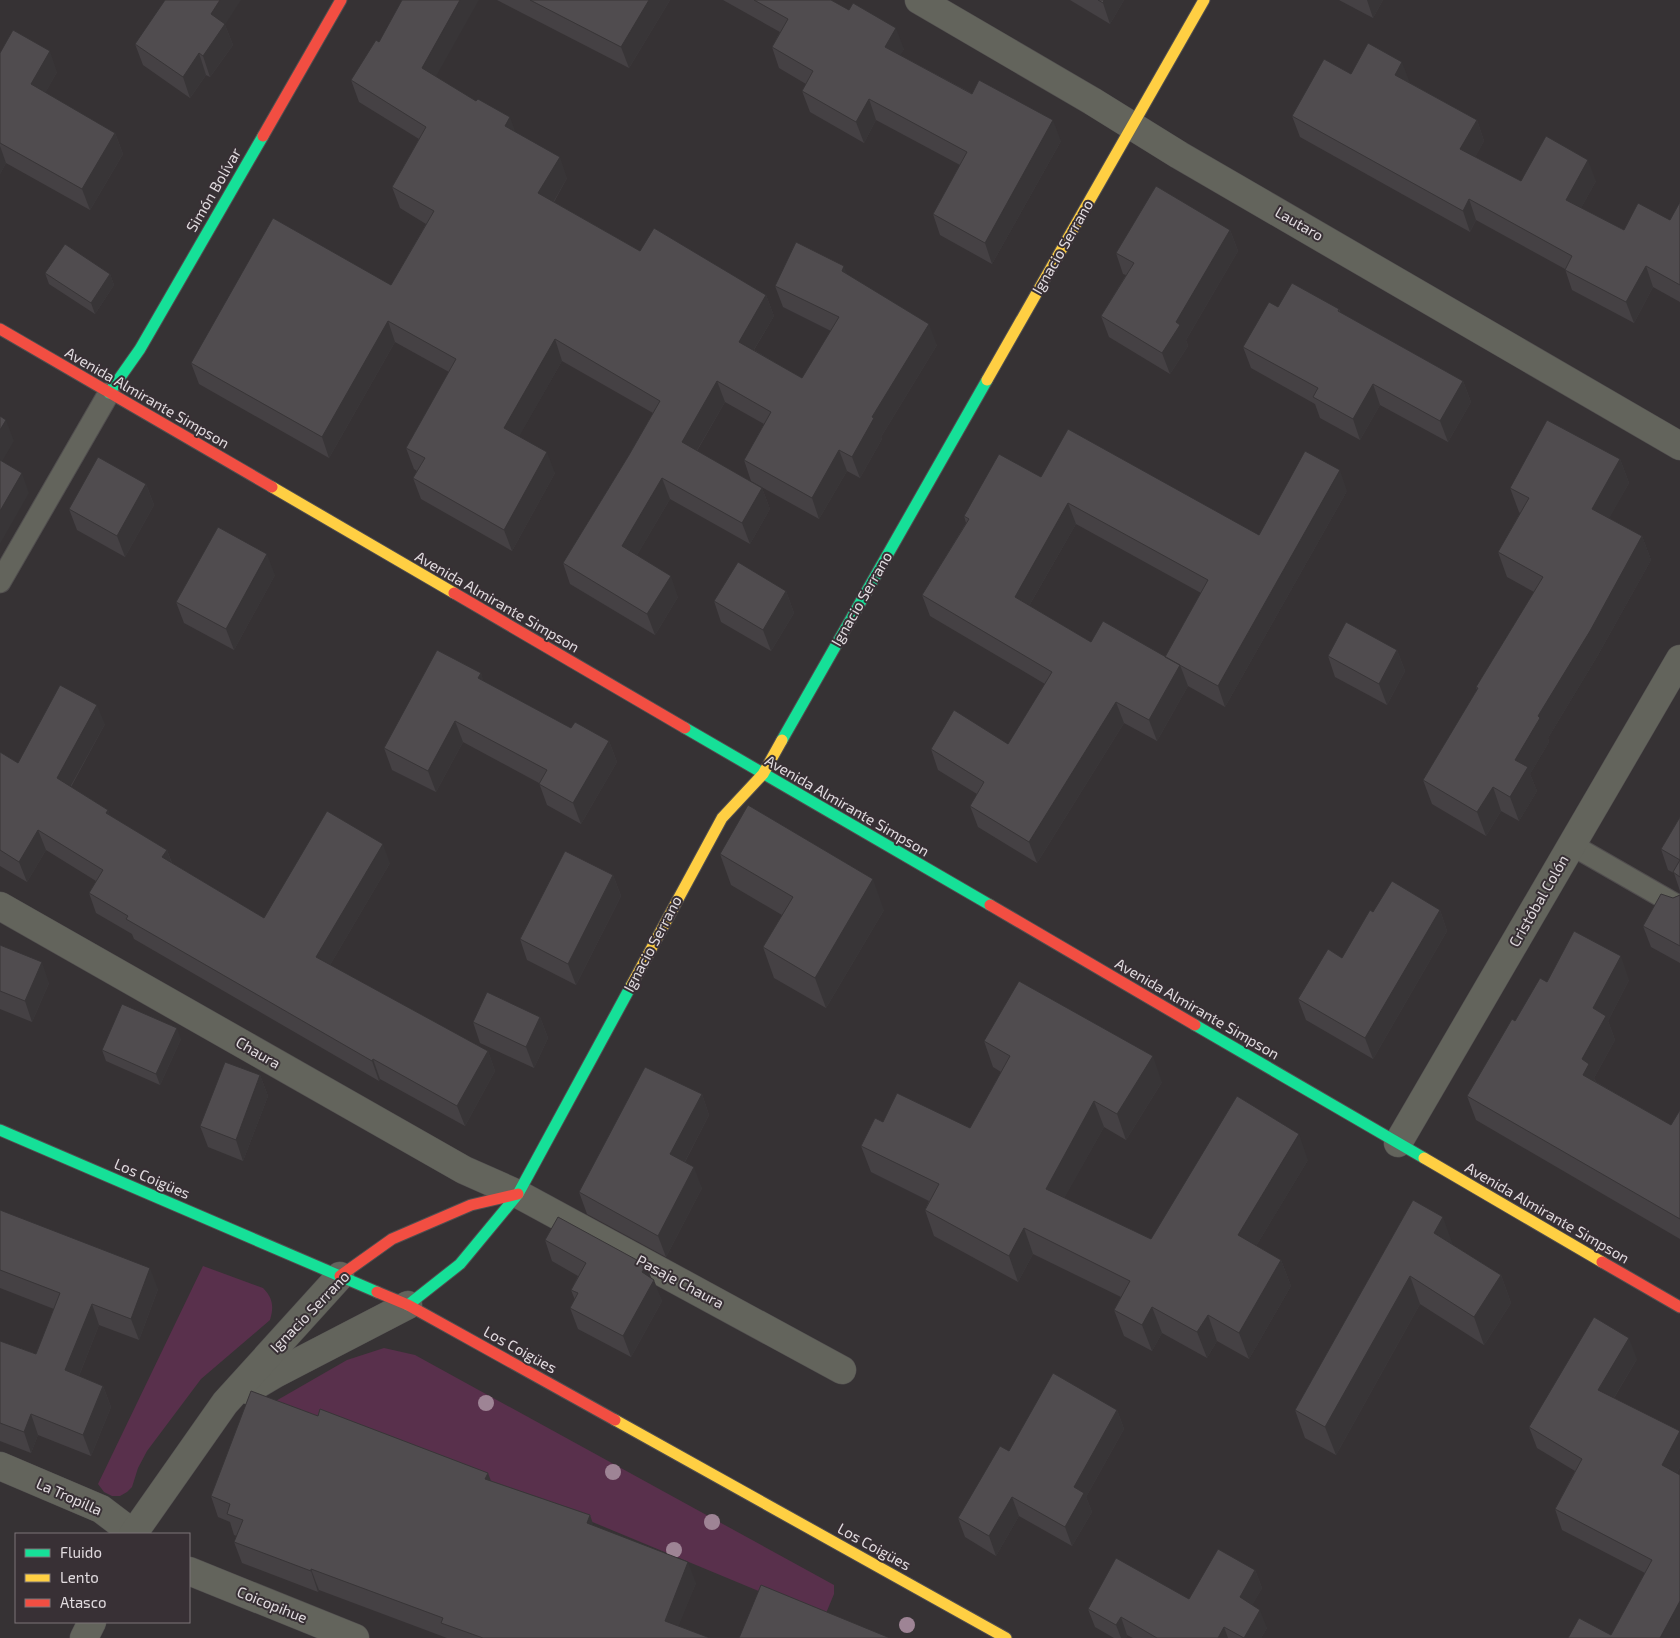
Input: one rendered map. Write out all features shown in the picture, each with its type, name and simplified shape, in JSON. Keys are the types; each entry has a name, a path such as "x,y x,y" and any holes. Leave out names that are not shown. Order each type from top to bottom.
{"main road":[{"name":"Simón Bolívar","path":"110,393 140,350 342,0"},
{"name":"Ignacio Serrano","path":"408,1305 460,1264 518,1194 722,818 763,774 1204,0"},
{"name":"Avenida Almirante Simpson","path":"0,329 1680,1307"},
{"name":"Los Coigües","path":"0,1130 408,1305 1006,1638"},
{"name":"Ignacio Serrano","path":"340,1276 392,1239 471,1205 518,1194"}],"street":[{"name":"Lautaro","path":"919,0 1092,101 1132,127 1680,446"},
{"name":"Cristóbal Colón","path":"1398,1144 1680,660"},
{"name":"Chaura","path":"0,906 464,1170 518,1194"},
{"name":"Pasaje Chaura","path":"518,1194 842,1370"},
{"name":"Ignacio Serrano","path":"135,1533 225,1403 340,1276"},
{"name":"Ignacio Serrano","path":"225,1403 275,1374 408,1305"},
{"name":"La Tropilla","path":"0,1466 101,1509 133,1533"},
{"name":"Coicopihue","path":"190,1571 355,1638"},
{"path":"84,1638 92,1623"}],"lane":[{"path":"0,582 110,393"},
{"path":"1572,845 1680,906"}],"shaded area":[{"path":"203,1266 263,1288 269,1295 272,1303 270,1320 201,1379 147,1451 138,1468 132,1487 120,1496 112,1496 104,1492 98,1484"},
{"path":"384,1348 415,1355 834,1585 834,1594 824,1618 549,1504 274,1402 347,1360"}],"building":[{"path":"165,0 220,0 211,14 225,24 203,56 199,53 183,77 135,44"},
{"path":"402,0 460,0 422,68 476,101 478,99 510,117 505,126 560,157 538,193 640,251 654,228 766,295 739,342 802,378 839,317 775,286 796,242 844,266 842,271 929,324 872,417 874,418 852,457 839,450 812,498 744,460 771,412 717,381 682,442 762,488 742,523 662,478 622,546 671,576 647,614 563,563 660,401 555,339 504,428 547,452 504,530 413,478 425,458 406,448 456,359 388,321 322,437 191,363 273,218 391,285 434,211 392,187 426,127 351,80 376,40 379,42"},
{"path":"530,0 649,0 621,47"},
{"path":"754,0 831,0 849,10 853,3 896,28 885,47 972,94 979,80 1053,120 985,243 933,214 967,152 869,99 856,122 802,91 813,71 772,47 788,19"},
{"path":"13,30 50,51 31,84 115,133 82,189 0,143 0,53"},
{"path":"1368,43 1402,62 1395,75 1477,120 1460,149 1521,181 1546,136 1588,160 1566,200 1624,230 1638,203 1670,220 1680,202 1680,285 1646,266 1626,302 1565,270 1572,256 1469,199 1463,211 1292,116 1324,59 1351,74"},
{"path":"1156,186 1230,230 1176,322 1180,325 1162,353 1101,316 1134,263 1116,253"},
{"path":"65,244 110,274 91,303 45,273"},
{"path":"1292,283 1463,381 1440,421 1373,384 1353,419 1313,397 1318,388 1243,347 1269,302 1278,307"},
{"path":"0,416 6,420 0,430"},
{"path":"1547,420 1620,459 1592,509 1642,536 1590,631 1538,716 1540,718 1515,760 1528,767 1510,797 1493,787 1477,812 1423,780 1478,688 1476,687 1543,577 1498,552 1529,498 1510,488"},
{"path":"1068,429 1259,535 1305,451 1340,470 1218,686 1180,665 1149,720 1116,702 1029,842 970,806 984,782 931,749 954,710 1008,744 1052,672 922,595 969,519 964,516 999,454 1041,477","holes":["1068,503 1208,580 1165,657 1103,621 1091,642 1015,597"]},
{"path":"98,457 146,484 117,536 69,509"},
{"path":"0,460 22,473 0,511"},
{"path":"218,527 267,554 226,629 176,602"},
{"path":"738,562 786,591 763,630 714,601"},
{"path":"1346,622 1397,650 1379,684 1328,656"},
{"path":"437,650 481,673 478,678 571,728 575,722 609,741 573,803 539,784 547,770 455,721 428,771 384,748"},
{"path":"60,685 97,705 57,778 108,810 106,813 167,850 162,857 264,918 327,811 383,844 316,957 488,1051 457,1106 373,1059 372,1061 126,919 128,916 89,893 103,870 38,830 19,862 0,850 0,752 18,763"},
{"path":"748,805 873,879 815,978 763,947 793,897 720,854"},
{"path":"1680,817 1680,860 1661,849"},
{"path":"565,851 613,875 568,964 520,939"},
{"path":"1680,860 1680,877 1673,872"},
{"path":"1392,881 1440,910 1365,1038 1298,999 1328,949 1342,958 1370,910 1373,912"},
{"path":"1661,894 1673,898 1680,895 1680,946 1643,926"},
{"path":"1574,931 1621,956 1593,1008 1606,1016 1582,1059 1589,1064 1583,1075 1671,1125 1680,1110 1680,1219 1467,1096 1512,1019 1515,1021 1540,978 1547,982"},
{"path":"0,945 42,962 25,1001 0,991"},
{"path":"1019,981 1153,1056 1117,1114 1094,1101 1046,1189 1151,1239 1237,1096 1299,1134 1238,1235 1281,1260 1239,1333 1208,1315 1197,1332 1152,1307 1142,1325 1114,1310 1130,1281 1024,1228 1009,1256 925,1210 939,1184 861,1146 875,1118 883,1122 897,1093 970,1128 1010,1056 984,1041"},
{"path":"487,992 540,1017 526,1047 473,1022"},
{"path":"122,1004 177,1028 156,1074 102,1050"},
{"path":"225,1062 260,1075 236,1140 200,1126"},
{"path":"645,1067 702,1094 670,1154 694,1167 658,1236 579,1192"},
{"path":"1413,1200 1443,1217 1434,1233 1501,1275 1474,1317 1410,1276 1325,1427 1295,1410"},
{"path":"0,1210 150,1268 131,1319 92,1304 65,1370 103,1386 83,1435 31,1414 24,1432 0,1423 0,1341 36,1354 60,1293 0,1270"},
{"path":"558,1217 646,1265 642,1272 654,1280 623,1336 570,1308 578,1293 571,1290 586,1263 545,1240"},
{"path":"1594,1317 1629,1338 1598,1390 1680,1431 1662,1465 1680,1475 1680,1601 1660,1638 1568,1638 1579,1618 1611,1635 1652,1560 1555,1509 1582,1459 1529,1427"},
{"path":"1053,1373 1117,1410 1074,1487 1084,1493 1065,1527 1012,1497 989,1536 958,1518 1000,1446 1009,1451"},
{"path":"251,1391 318,1416 320,1409 488,1473 485,1479 590,1515 587,1523 688,1562 665,1621 710,1638 483,1638 441,1623 443,1618 234,1542 243,1520 227,1514 230,1504 211,1496"},
{"path":"1218,1549 1255,1570 1240,1597 1260,1610 1244,1638 1224,1627 1218,1638 1157,1638 1121,1617 1116,1625 1088,1609 1116,1558 1189,1599"},
{"path":"761,1585 890,1638 739,1638"}],"traffic: fast":[{"path":"109,393 140,349 263,136"},
{"path":"782,740 987,380"},
{"path":"685,728 990,905"},
{"path":"408,1305 460,1264 518,1194 631,986"},
{"path":"1195,1025 1424,1158"},
{"path":"0,1130 377,1292"}],"traffic: slow":[{"path":"987,380 1204,0"},
{"path":"272,487 454,593"},
{"path":"631,986 722,818 763,774 782,740"},
{"path":"1424,1158 1602,1262"},
{"path":"615,1420 1006,1638"}],"traffic: jam":[{"path":"263,136 341,0"},
{"path":"0,329 272,487"},
{"path":"454,593 685,728"},
{"path":"990,905 1195,1025"},
{"path":"340,1276 392,1239 471,1205 518,1194"},
{"path":"1602,1262 1680,1307"},
{"path":"377,1292 408,1305 615,1420"}]}
